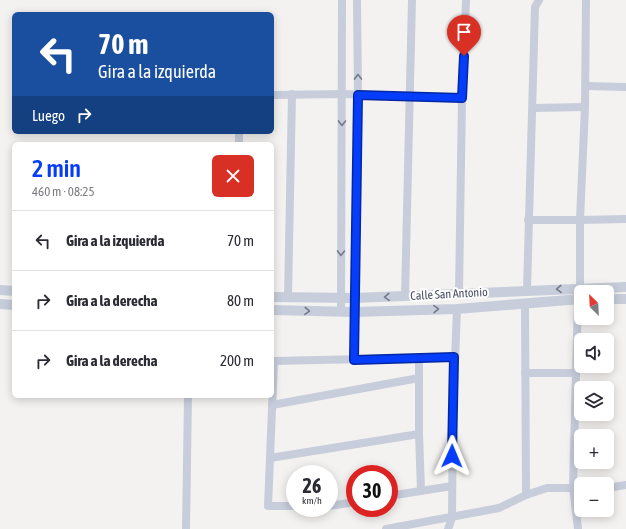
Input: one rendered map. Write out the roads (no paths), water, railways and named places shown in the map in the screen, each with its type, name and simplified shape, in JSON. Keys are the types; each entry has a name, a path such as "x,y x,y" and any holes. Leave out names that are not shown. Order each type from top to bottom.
{"street":[{"path":"341,312 343,94 342,0"},
{"path":"354,360 358,95 357,0"},
{"path":"405,296 412,0"},
{"path":"459,293 462,98 466,0"},
{"path":"527,290 535,8 539,0"},
{"path":"580,285 580,220 586,86 586,0"},
{"path":"586,86 626,87"},
{"path":"274,94 343,94 462,98"},
{"path":"288,297 292,94"},
{"path":"533,108 585,107"},
{"path":"528,220 626,219"},
{"name":"Calle San Antonio","path":"614,289 626,287"},
{"path":"0,290 12,291"},
{"name":"Calle San Antonio","path":"274,297 354,298 527,290 574,294"},
{"name":"Calle San Antonio","path":"274,310 354,312 457,308 525,303 574,296"},
{"path":"614,299 626,299"},
{"path":"525,303 526,495"},
{"path":"0,304 12,305"},
{"path":"448,529 452,518 454,357 457,308"},
{"path":"274,361 454,357"},
{"path":"419,358 421,490"},
{"path":"526,373 574,373"},
{"path":"575,373 577,477"},
{"path":"272,405 419,378"},
{"path":"186,529 188,398"},
{"path":"272,398 268,506 286,506"},
{"path":"270,458 419,434"},
{"path":"614,487 626,485"},
{"path":"398,494 452,486"},
{"path":"386,529 452,518 499,508 526,495 547,488 574,488"},
{"path":"578,517 578,529"}]}
